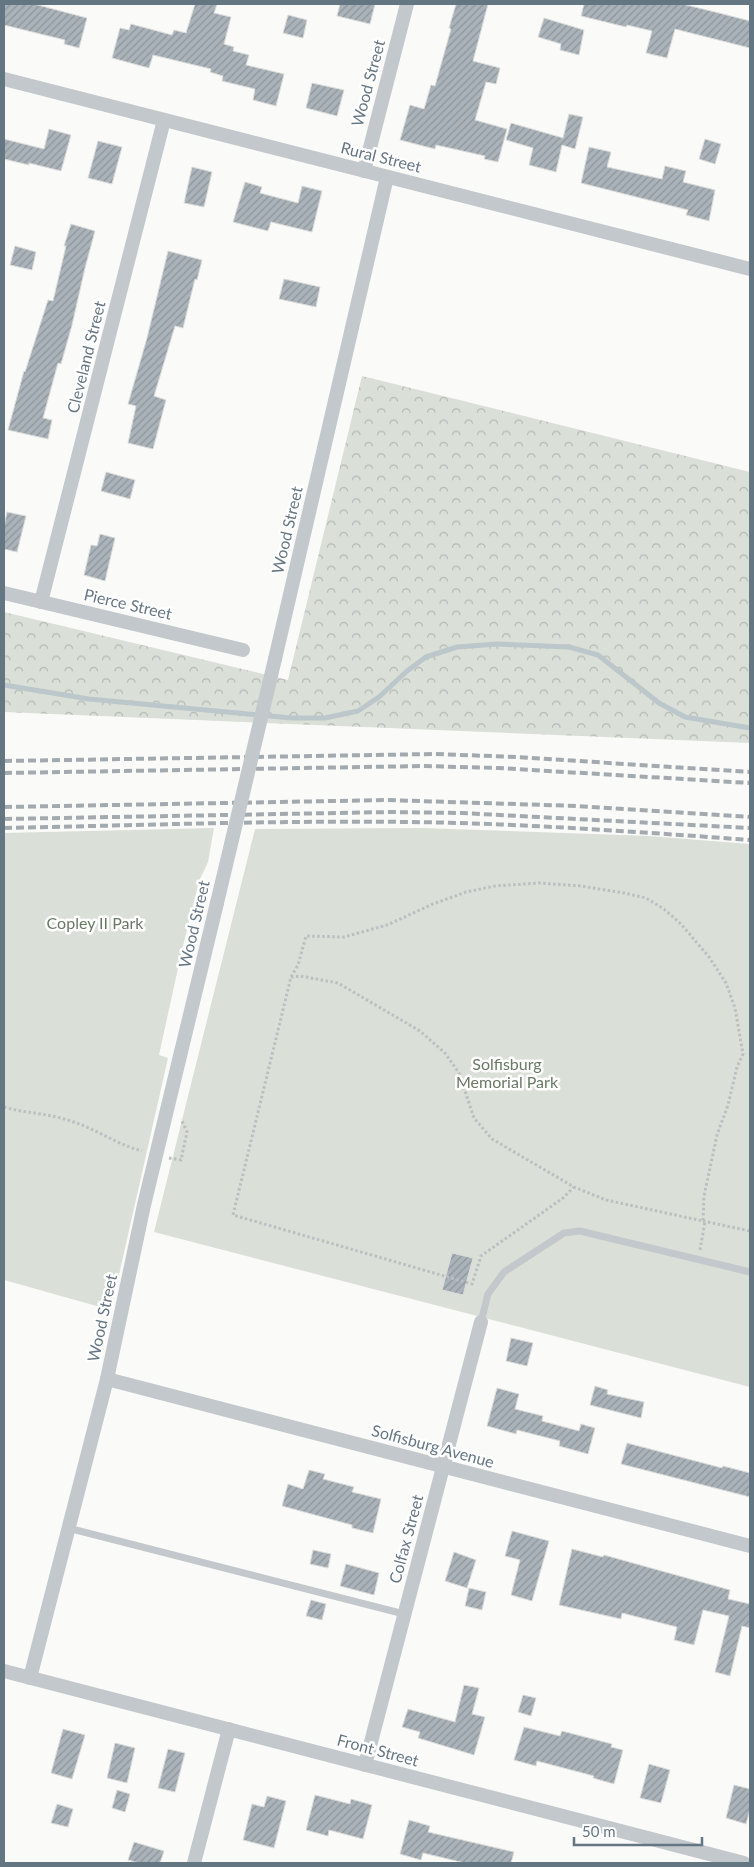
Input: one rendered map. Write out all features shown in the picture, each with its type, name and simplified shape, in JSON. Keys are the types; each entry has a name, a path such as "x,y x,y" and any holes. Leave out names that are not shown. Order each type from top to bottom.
{"street":[{"name":"Wood Street","path":"364,171 407,4"},
{"name":"Rural Street","path":"4,79 750,269"},
{"name":"Cleveland Street","path":"41,602 164,120"},
{"name":"Wood Street","path":"30,1678 106,1379 144,1205 275,659 387,177"},
{"name":"Pierce Street","path":"4,593 243,650"},
{"name":"Colfax Street","path":"365,1765 481,1322"},
{"name":"Solfisburg Avenue","path":"106,1379 750,1546"},
{"name":"Front Street","path":"4,1671 744,1863"},
{"path":"194,1863 229,1729"}],"lane":[{"path":"481,1322 488,1294 504,1272 564,1233 580,1231 750,1272"},
{"path":"68,1528 404,1614"}],"path":[{"path":"574,1187 563,1198 481,1256 472,1284 233,1215 291,977 298,965 306,936 344,937 387,925 433,904 466,892 495,886 539,883 582,886 646,898 664,909 681,924 709,956 726,983 735,1008 743,1054 737,1067 728,1105 717,1135 704,1196 704,1221 698,1260"},
{"path":"291,977 300,976 338,983 420,1031 445,1053 459,1074 474,1118 492,1139 574,1187 606,1200 750,1231"},
{"path":"4,1107 20,1112 64,1118 129,1148 145,1152"},
{"path":"166,1157 181,1160 187,1132 180,1116"}],"green space":[{"path":"362,376 750,472 750,743 4,712 4,612 288,680"},
{"name":"Copley II Park","path":"214,828 208,862 199,881 182,950 159,1055 168,1058 111,1310 4,1280 4,833"},
{"name":"Solfisburg Memorial Park","path":"423,828 649,836 750,844 750,1387 154,1232 255,829"}],"building":[{"path":"4,4 34,4 87,18 79,48 64,44 65,40 4,25"},
{"path":"195,4 217,4 214,13 231,17 224,44 234,47 233,51 249,55 246,65 284,74 276,106 253,100 255,89 222,81 223,76 210,72 211,69 153,55 149,68 112,58 120,28 129,30 131,24 172,35 174,30 186,33"},
{"path":"340,4 375,4 370,24 337,16"},
{"path":"456,4 488,4 473,61 500,68 496,84 486,82 475,120 507,129 498,162 484,159 485,156 436,145 435,149 400,140 410,105 424,109 431,85 435,86"},
{"path":"584,4 682,4 750,21 750,48 675,29 667,58 646,53 652,31 581,16"},
{"path":"288,15 307,20 303,38 283,33"},
{"path":"544,18 584,30 579,55 560,50 561,44 538,37"},
{"path":"312,83 344,90 337,116 306,108"},
{"path":"569,114 583,117 575,149 562,145 556,172 529,165 533,148 506,140 511,123 563,138"},
{"path":"49,129 71,135 61,171 4,159 4,139 44,149"},
{"path":"705,139 721,144 715,164 699,159"},
{"path":"98,141 122,147 112,184 88,178"},
{"path":"589,147 611,152 607,167 662,179 665,166 686,171 683,182 715,190 709,221 686,215 688,210 581,183"},
{"path":"192,167 212,172 204,207 184,203"},
{"path":"245,182 262,187 260,193 298,203 302,186 322,191 312,232 271,222 268,231 233,222"},
{"path":"71,224 95,231 72,325 61,364 58,363 43,418 52,420 48,439 8,430 24,371 48,300 53,301 66,246 64,246"},
{"path":"15,246 36,252 32,270 10,265"},
{"path":"168,251 202,260 197,280 195,279 183,328 175,326 154,396 166,400 153,449 128,443 136,406 128,404 147,338"},
{"path":"284,279 320,287 316,307 279,299"},
{"path":"106,472 135,480 130,499 101,491"},
{"path":"7,512 26,516 17,552 4,549 4,527"},
{"path":"100,534 115,538 105,581 84,575 91,545 97,546"},
{"path":"452,1253 473,1258 463,1295 442,1290"},
{"path":"511,1338 533,1343 527,1366 506,1361"},
{"path":"595,1386 608,1390 607,1394 644,1402 641,1418 590,1405"},
{"path":"497,1388 519,1394 515,1409 543,1416 542,1421 579,1431 581,1424 595,1428 588,1454 559,1446 560,1441 517,1430 516,1434 487,1426"},
{"path":"627,1443 722,1468 723,1466 750,1473 750,1497 621,1464"},
{"path":"309,1470 325,1474 323,1479 354,1487 352,1492 381,1499 373,1533 352,1528 352,1525 282,1506 288,1484 303,1489"},
{"path":"512,1531 549,1541 532,1601 511,1595 520,1560 505,1556"},
{"path":"572,1549 603,1557 604,1555 730,1590 728,1599 750,1604 750,1628 742,1626 730,1676 715,1672 729,1616 703,1610 694,1645 674,1640 677,1627 622,1613 621,1619 559,1605"},
{"path":"313,1550 331,1554 328,1568 310,1564"},
{"path":"454,1552 476,1560 467,1588 445,1581"},
{"path":"346,1564 379,1573 374,1595 340,1586"},
{"path":"469,1588 486,1592 482,1610 465,1606"},
{"path":"311,1600 326,1604 322,1620 306,1616"},
{"path":"464,1685 479,1688 472,1714 485,1717 474,1755 418,1738 420,1732 402,1727 408,1709 455,1722"},
{"path":"523,1695 536,1698 531,1716 518,1712"},
{"path":"524,1727 560,1736 562,1731 612,1744 611,1747 623,1750 614,1784 593,1778 594,1776 537,1761 536,1766 514,1760"},
{"path":"63,1729 85,1735 72,1779 51,1773"},
{"path":"115,1743 135,1748 127,1783 107,1778"},
{"path":"168,1749 185,1753 175,1792 158,1788"},
{"path":"649,1764 670,1770 661,1803 640,1798"},
{"path":"734,1785 750,1789 750,1810 746,1824 726,1818"},
{"path":"117,1790 130,1794 125,1812 112,1808"},
{"path":"315,1795 350,1804 351,1799 372,1805 363,1839 329,1830 328,1836 306,1830"},
{"path":"267,1796 286,1801 274,1848 243,1840 252,1804 264,1807"},
{"path":"57,1804 73,1809 68,1827 51,1823"},
{"path":"409,1820 430,1826 428,1832 514,1852 511,1863 465,1863 423,1853 421,1860 400,1854"},
{"path":"134,1842 164,1851 160,1863 139,1863 128,1860"}],"waterway":[{"path":"4,685 89,699 291,718 325,718 358,711 379,697 407,671 426,657 457,647 497,644 569,647 598,655 659,703 685,717 750,728"}],"railway":[{"path":"4,761 435,754 516,757 750,772"},
{"path":"4,773 423,766 498,768 750,783"},
{"path":"4,807 388,800 576,806 750,817"},
{"path":"4,819 391,812 462,813 750,828"},
{"path":"4,828 232,823 403,822 533,826 750,840"}]}
